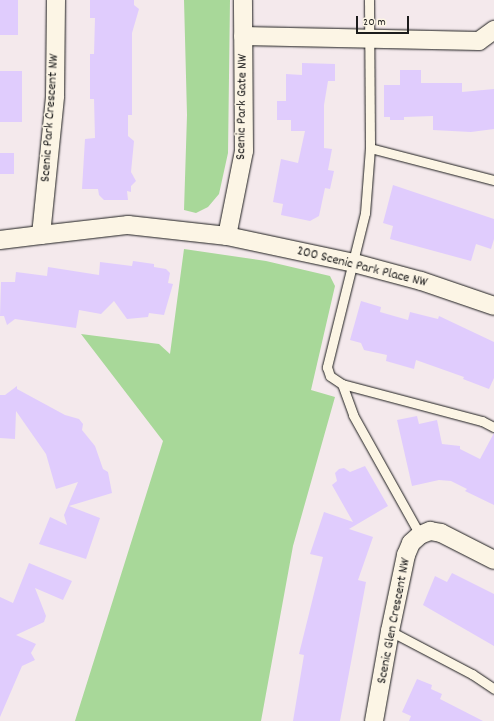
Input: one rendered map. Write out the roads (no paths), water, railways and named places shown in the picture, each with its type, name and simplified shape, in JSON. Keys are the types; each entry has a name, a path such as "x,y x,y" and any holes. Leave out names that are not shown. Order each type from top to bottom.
{"street":[{"name":"Scenic Park Crescent NW","path":"41,235 55,96 56,0"},
{"name":"Scenic Park Gate NW","path":"227,236 244,151 243,0"},
{"path":"243,36 479,41 494,30"},
{"path":"0,240 128,225 227,236"},
{"name":"200 Scenic Park Place NW","path":"227,236 354,263 421,281 494,306"},
{"path":"420,535 430,531 441,532 494,560"},
{"name":"Scenic Glen Crescent NW","path":"374,721 390,631 406,555 411,543 420,535"}],"lane":[{"path":"369,0 370,148 365,213 354,263 327,367 330,376 342,384 482,421 494,427"},
{"path":"370,148 494,180"},
{"path":"342,384 353,415 420,535"},
{"path":"390,631 472,674 494,689"}]}
